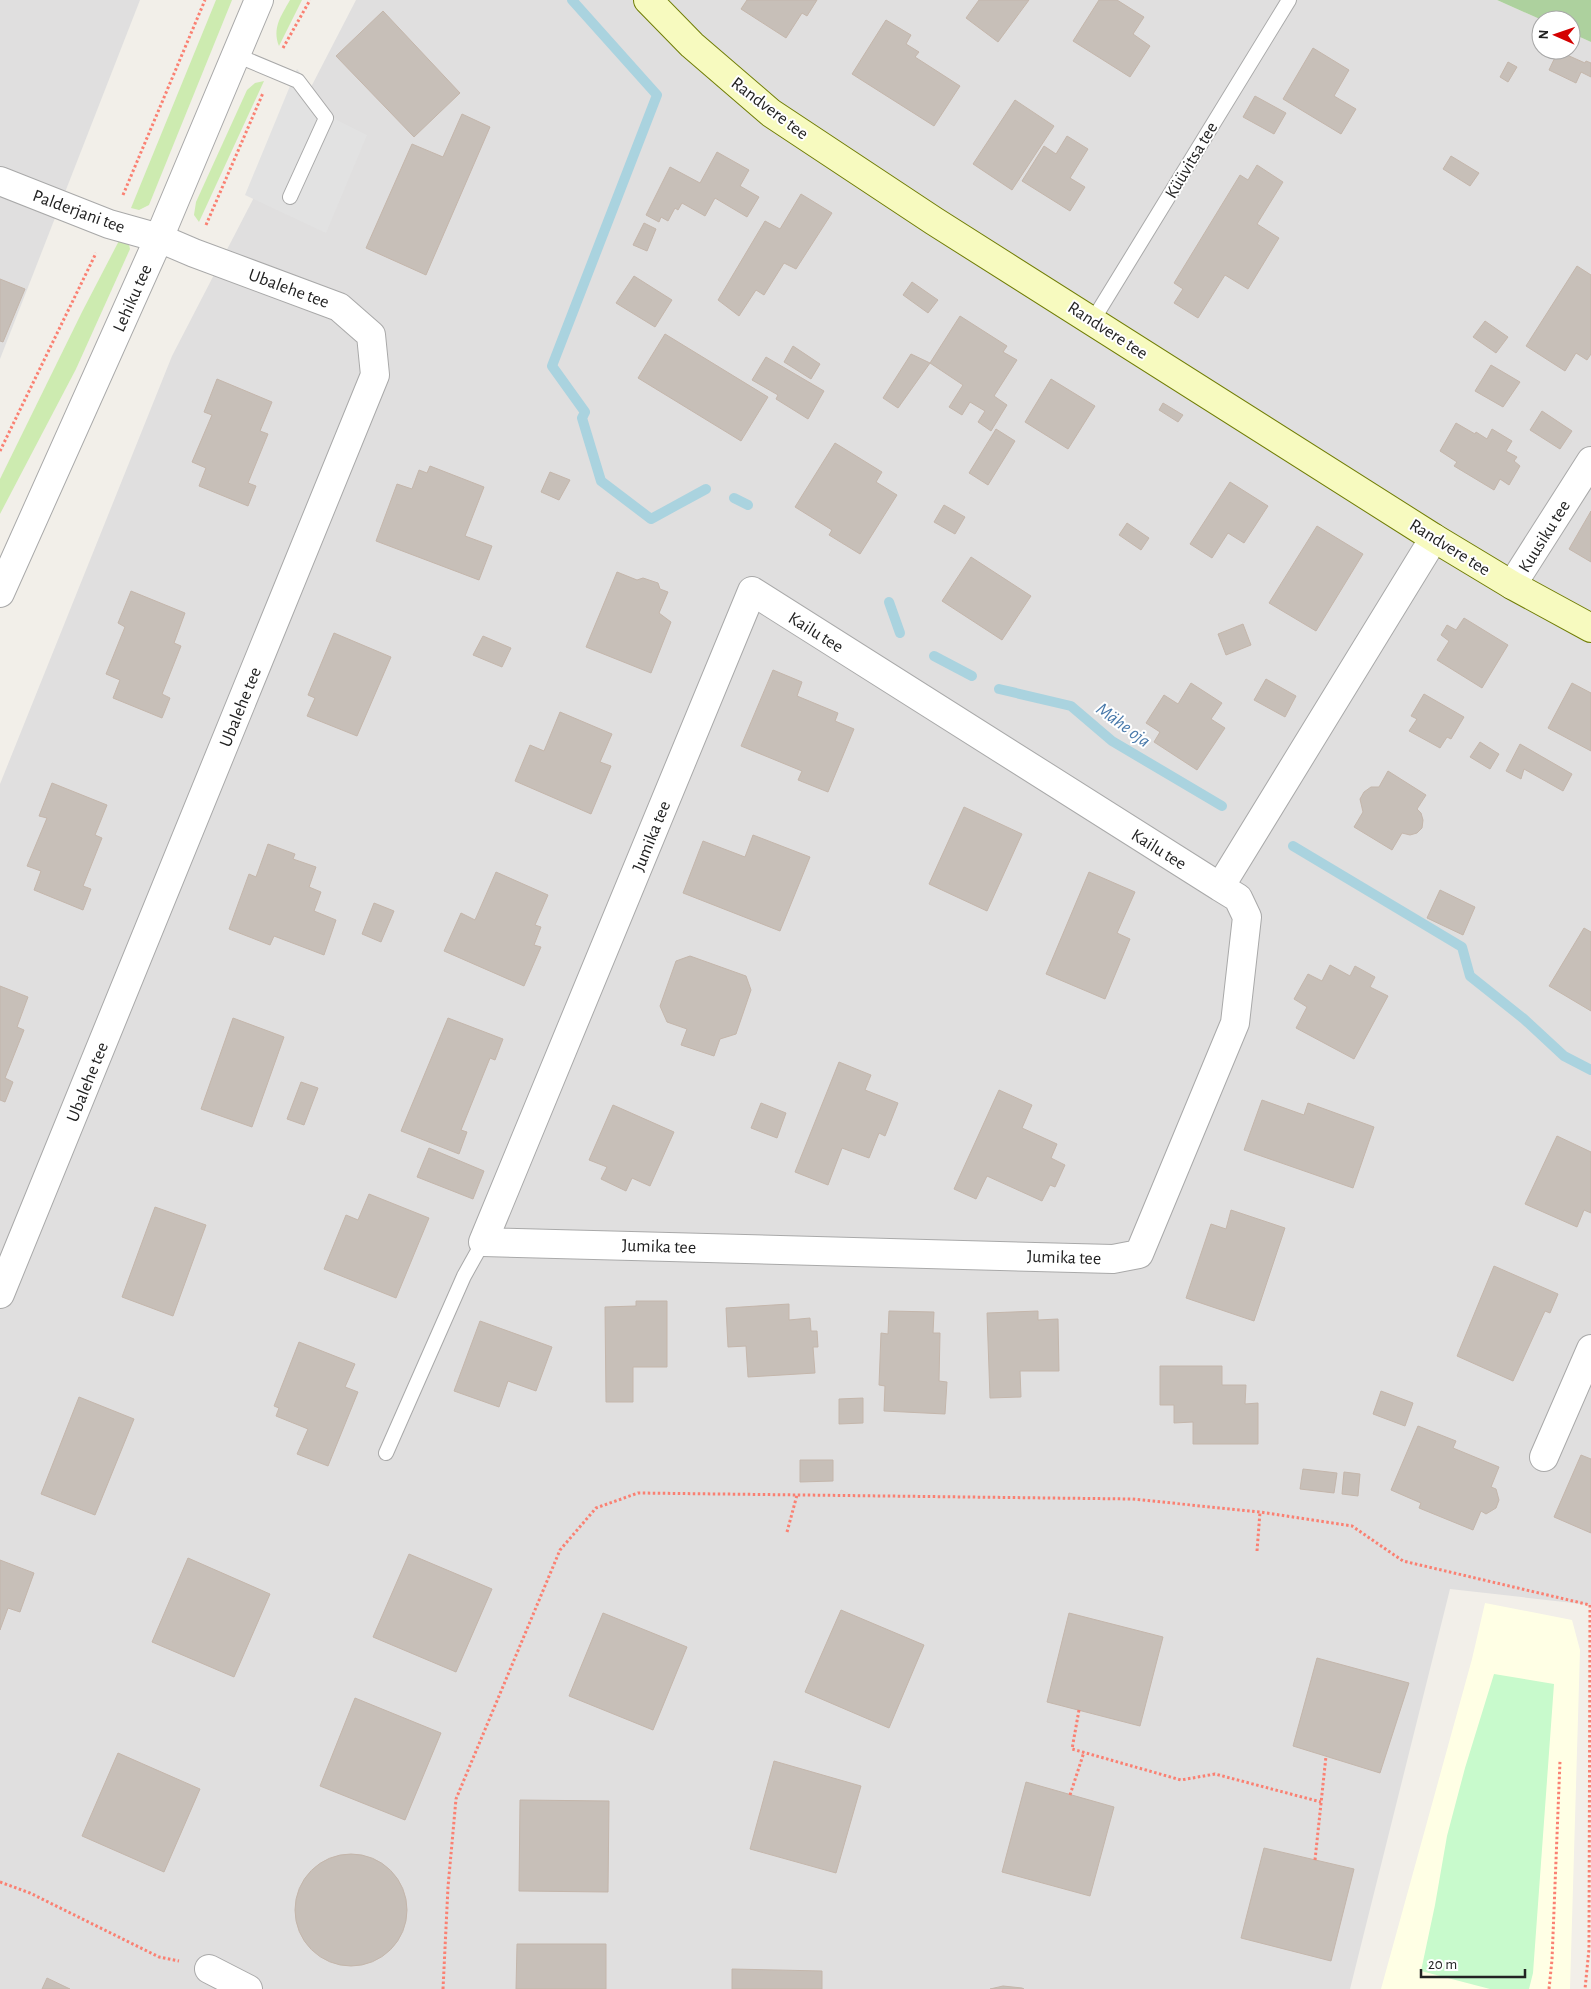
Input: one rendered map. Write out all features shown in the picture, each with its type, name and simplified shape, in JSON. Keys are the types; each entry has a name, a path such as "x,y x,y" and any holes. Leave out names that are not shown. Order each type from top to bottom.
{"main road":[{"name":"Randvere tee","path":"648,0 692,45 771,113 934,220 1434,538 1512,585 1591,628"}],"street":[{"name":"Lehiku tee","path":"0,593 159,238 259,0"},
{"name":"Palderjani tee","path":"0,181 109,224 159,238"},
{"name":"Ubalehe tee","path":"0,1294 375,375 371,335 339,307 159,238"},
{"name":"Kuusiku tee","path":"1512,585 1591,461"},
{"path":"1220,887 1434,538"},
{"name":"Kailu tee","path":"752,591 1220,887"},
{"name":"Jumika tee","path":"752,591 483,1242 1113,1259 1140,1254 1235,1023 1247,917 1238,898 1220,887"},
{"path":"1544,1457 1591,1349"},
{"path":"209,1969 248,1989"}],"lane":[{"name":"Küüvitsa tee","path":"1093,320 1289,0"},
{"path":"236,55 298,81 326,118 290,197"},
{"path":"386,1453 464,1276 483,1242"}],"path":[{"path":"194,253 273,70 310,0"},
{"path":"443,1989 448,1887 456,1799 560,1550 596,1508 638,1493 1132,1499 1260,1512 1352,1526 1403,1560 1590,1605 1589,1949 1585,1989"},
{"path":"787,1532 797,1495"},
{"path":"1257,1551 1260,1512"},
{"path":"1080,1710 1072,1749 1181,1780 1215,1774 1321,1802"},
{"path":"1070,1795 1084,1752"},
{"path":"1315,1860 1326,1756"},
{"path":"1549,1989 1552,1960 1560,1761"},
{"path":"0,1882 30,1893 159,1956 209,1969"}],"shaded area":[{"path":"0,0 140,0 0,359"},
{"path":"356,0 1497,0 1531,15 1531,60 1581,60 1581,38 1591,42 1591,1605 1450,1589 1350,1989 0,1989 0,784 172,356"},
{"path":"297,69 337,120 367,135 326,233 245,195"},
{"path":"1485,1603 1572,1620 1580,1650 1570,1989 1381,1989 1472,1659"}],"green space":[{"path":"216,0 232,0 149,205 139,210 131,208"},
{"path":"290,0 302,0 279,46 276,33 277,28"},
{"path":"1497,0 1591,0 1591,42 1581,38 1581,10 1531,10 1531,15"},
{"path":"264,81 199,222 194,215 196,202 247,90 255,83"},
{"path":"123,233 128,240 130,249 76,369 0,514 0,479"},
{"path":"1494,1674 1554,1684 1533,1973 1529,1989 1490,1989 1421,1971 1447,1836 1465,1768"}],"building":[{"path":"747,0 817,0 807,16 802,13 786,38 741,9"},
{"path":"979,0 1029,0 998,42 966,18"},
{"path":"1099,0 1117,0 1144,17 1133,34 1150,46 1130,77 1073,41"},
{"path":"383,11 460,93 414,137 336,56"},
{"path":"886,20 911,35 906,44 919,52 915,57 960,86 934,126 852,74"},
{"path":"1313,48 1349,70 1334,96 1356,109 1341,134 1283,99"},
{"path":"1554,60 1578,60 1585,63 1586,61 1591,63 1591,77 1581,72 1576,83 1549,70"},
{"path":"1508,62 1517,67 1508,82 1500,77"},
{"path":"1255,96 1286,113 1274,134 1243,117"},
{"path":"1015,100 1054,126 1012,190 973,164"},
{"path":"462,114 490,127 426,275 366,248 412,144 443,157"},
{"path":"1067,136 1088,149 1070,178 1085,187 1070,211 1022,181 1044,146 1056,154"},
{"path":"717,152 749,170 740,186 759,197 747,217 715,198 705,216 682,203 678,210 675,208 668,221 661,217 659,222 646,215 670,167 700,183"},
{"path":"1451,156 1479,173 1470,186 1443,169"},
{"path":"1257,165 1283,182 1257,224 1279,238 1248,289 1225,275 1198,318 1174,303 1183,289 1174,283 1240,175 1248,180"},
{"path":"801,194 832,213 796,269 784,263 764,295 756,290 739,316 718,300 765,221 780,229"},
{"path":"644,223 656,229 647,251 633,245"},
{"path":"1577,266 1591,275 1591,354 1587,360 1576,353 1565,371 1526,346"},
{"path":"634,276 672,300 655,327 616,303"},
{"path":"0,279 25,289 3,342 0,341"},
{"path":"912,282 938,300 928,313 903,295"},
{"path":"960,316 1007,346 1003,352 1017,360 994,396 1007,405 991,431 978,422 985,411 970,402 962,415 949,407 963,385 930,363"},
{"path":"1485,321 1508,337 1496,353 1473,337"},
{"path":"665,334 768,397 741,441 638,378"},
{"path":"793,346 820,364 811,379 784,362"},
{"path":"911,354 930,363 898,408 883,398"},
{"path":"766,357 824,391 808,419 776,399 778,395 752,380"},
{"path":"1491,365 1520,382 1503,407 1475,391"},
{"path":"217,379 272,402 260,431 268,434 248,483 256,486 248,506 199,486 206,468 192,462 212,415 204,412"},
{"path":"1051,379 1095,406 1068,449 1025,422"},
{"path":"1163,403 1183,415 1178,422 1159,410"},
{"path":"1542,411 1572,431 1560,449 1530,430"},
{"path":"1456,423 1487,439 1492,429 1512,441 1506,451 1517,457 1514,461 1520,466 1509,485 1500,479 1494,490 1454,466 1457,462 1440,451"},
{"path":"996,429 1015,441 988,485 969,473"},
{"path":"835,443 882,472 876,482 897,495 860,554 829,535 832,530 795,507"},
{"path":"430,466 484,487 465,536 492,546 479,580 376,541 397,484 412,489 419,470 427,473"},
{"path":"550,472 570,480 559,500 541,492"},
{"path":"1230,482 1268,506 1244,543 1228,533 1212,558 1190,544"},
{"path":"944,505 965,517 955,534 934,522"},
{"path":"1591,511 1591,562 1569,549"},
{"path":"1127,523 1149,538 1141,550 1119,535"},
{"path":"1317,526 1363,554 1316,631 1269,603"},
{"path":"971,557 1031,596 1002,640 942,601"},
{"path":"617,572 637,580 643,578 658,583 660,589 668,592 659,613 671,622 651,673 586,647"},
{"path":"131,591 185,613 174,643 181,646 162,694 170,698 162,718 113,698 120,680 106,674 125,627 118,623"},
{"path":"1464,618 1508,645 1482,688 1437,660 1449,641 1441,635 1447,625 1456,630"},
{"path":"1243,624 1251,645 1226,655 1218,634"},
{"path":"334,633 391,657 357,736 307,716 315,698 308,695"},
{"path":"483,636 511,648 502,667 473,655"},
{"path":"773,670 802,682 797,696 838,713 835,721 854,729 828,792 798,780 802,771 741,746"},
{"path":"1266,679 1296,696 1285,717 1254,700"},
{"path":"1191,683 1222,703 1211,719 1225,728 1197,770 1154,742 1160,732 1146,723 1164,695 1178,704"},
{"path":"1572,683 1591,693 1591,751 1548,728"},
{"path":"1424,694 1464,717 1451,739 1447,737 1440,748 1409,731 1417,719 1411,716"},
{"path":"560,712 612,734 600,762 611,766 591,814 515,781 530,745 544,751"},
{"path":"1480,742 1499,754 1490,769 1470,757"},
{"path":"1520,744 1572,774 1563,791 1524,769 1521,779 1506,771"},
{"path":"1388,771 1426,795 1417,809 1421,813 1423,820 1422,828 1417,833 1410,835 1402,833 1392,850 1354,827 1363,812 1360,799 1364,792 1371,787 1379,787"},
{"path":"52,783 107,805 95,835 102,838 83,886 91,889 83,910 34,890 41,871 27,866 47,818 39,816"},
{"path":"964,807 1022,834 987,911 929,884"},
{"path":"753,835 810,857 780,931 683,893 703,841 745,857"},
{"path":"268,844 295,854 293,859 316,867 309,887 321,892 314,911 336,920 324,955 274,936 270,945 229,929 249,874 256,877"},
{"path":"496,872 548,895 535,925 541,927 534,945 541,947 524,986 444,951 461,913 475,920"},
{"path":"1089,872 1135,892 1117,933 1130,939 1105,999 1046,974"},
{"path":"1440,890 1475,907 1463,935 1427,918"},
{"path":"374,903 394,911 381,942 362,934"},
{"path":"1584,928 1591,932 1591,1011 1549,986"},
{"path":"690,956 746,976 751,990 736,1034 720,1039 714,1056 681,1045 687,1029 667,1022 660,1006 676,961"},
{"path":"1330,965 1350,976 1355,966 1375,977 1370,987 1388,996 1354,1059 1296,1028 1307,1007 1294,999 1308,974 1322,981"},
{"path":"0,986 28,997 17,1027 24,1030 5,1078 13,1082 5,1102 0,1100"},
{"path":"233,1018 284,1037 252,1127 201,1109"},
{"path":"448,1018 503,1039 495,1060 490,1058 461,1130 467,1132 459,1154 401,1131"},
{"path":"839,1062 871,1075 865,1090 898,1103 885,1136 879,1133 869,1158 842,1148 828,1185 795,1172"},
{"path":"301,1082 318,1088 304,1125 287,1119"},
{"path":"999,1090 1032,1105 1022,1128 1057,1144 1051,1158 1065,1165 1055,1187 1050,1185 1042,1201 987,1176 976,1199 954,1189"},
{"path":"1262,1100 1304,1115 1308,1103 1374,1127 1353,1188 1244,1150"},
{"path":"761,1103 786,1113 777,1138 751,1128"},
{"path":"613,1105 674,1132 650,1186 632,1178 626,1191 601,1179 607,1167 589,1160"},
{"path":"1557,1136 1591,1152 1591,1213 1584,1210 1577,1227 1525,1204"},
{"path":"429,1148 484,1171 473,1199 417,1177"},
{"path":"369,1194 429,1218 396,1298 324,1269 346,1215 358,1220"},
{"path":"155,1207 206,1225 173,1316 122,1297"},
{"path":"1231,1210 1285,1228 1254,1321 1186,1298 1211,1224 1226,1229"},
{"path":"1494,1266 1558,1294 1550,1313 1545,1311 1513,1381 1457,1356"},
{"path":"636,1301 667,1301 667,1367 633,1367 633,1402 606,1402 605,1307 636,1306"},
{"path":"789,1304 789,1320 810,1318 811,1331 817,1331 818,1347 813,1347 815,1373 748,1377 746,1346 728,1347 726,1308"},
{"path":"889,1311 934,1312 933,1333 940,1333 939,1381 947,1382 945,1414 884,1411 885,1386 879,1385 881,1333 888,1334"},
{"path":"1038,1311 1038,1320 1058,1319 1059,1371 1020,1371 1021,1397 990,1398 987,1313"},
{"path":"480,1321 552,1347 536,1391 508,1381 499,1407 454,1391"},
{"path":"299,1342 355,1364 345,1387 358,1392 328,1466 297,1454 308,1429 276,1416 279,1408 274,1406"},
{"path":"1160,1366 1222,1366 1222,1385 1246,1385 1245,1404 1258,1403 1258,1444 1193,1444 1193,1422 1174,1423 1174,1405 1160,1405"},
{"path":"1381,1391 1413,1403 1405,1426 1373,1414"},
{"path":"79,1397 134,1419 95,1515 41,1494"},
{"path":"863,1398 863,1423 839,1424 839,1399"},
{"path":"1418,1426 1456,1441 1453,1448 1499,1467 1491,1487 1496,1489 1499,1500 1496,1508 1486,1514 1481,1511 1473,1530 1419,1508 1421,1503 1391,1490"},
{"path":"1581,1455 1591,1459 1591,1533 1554,1517"},
{"path":"800,1460 833,1460 833,1481 800,1482"},
{"path":"1303,1469 1337,1473 1334,1493 1300,1489"},
{"path":"1344,1472 1360,1474 1358,1496 1342,1494"},
{"path":"409,1554 492,1589 456,1672 373,1637"},
{"path":"188,1558 270,1594 234,1677 152,1642"},
{"path":"0,1560 34,1573 20,1612 8,1608 0,1630"},
{"path":"841,1610 924,1645 889,1728 805,1692"},
{"path":"603,1613 687,1647 653,1730 569,1696"},
{"path":"1069,1613 1163,1637 1140,1726 1047,1702"},
{"path":"1317,1658 1409,1683 1380,1773 1293,1746"},
{"path":"355,1698 441,1733 405,1820 320,1786"},
{"path":"118,1753 200,1789 164,1872 82,1836"},
{"path":"774,1761 861,1786 836,1873 750,1849"},
{"path":"1026,1782 1114,1807 1090,1896 1002,1872"},
{"path":"520,1800 609,1801 608,1892 519,1891"},
{"path":"1264,1848 1354,1869 1331,1961 1241,1938"},
{"path":"351,1854 373,1858 391,1870 403,1888 407,1910 403,1932 391,1950 373,1962 351,1966 329,1962 311,1950 299,1932 295,1910 299,1888 311,1870 329,1858"},
{"path":"517,1944 606,1944 606,1989 516,1989"},
{"path":"732,1969 822,1971 822,1989 732,1989"},
{"path":"47,1978 70,1989 42,1989"},
{"path":"1003,1986 1022,1988 1024,1989 990,1989"}],"waterway":[{"path":"572,0 657,95 552,366 585,412 582,418 601,481 651,519 706,489"},
{"name":"Mähe oja","path":"734,498 748,505"},
{"name":"Mähe oja","path":"889,602 900,633"},
{"name":"Mähe oja","path":"934,656 972,676"},
{"name":"Mähe oja","path":"999,689 1071,706 1112,741 1222,806"},
{"path":"1293,846 1462,947 1470,976 1524,1019 1564,1056 1591,1070"}]}
